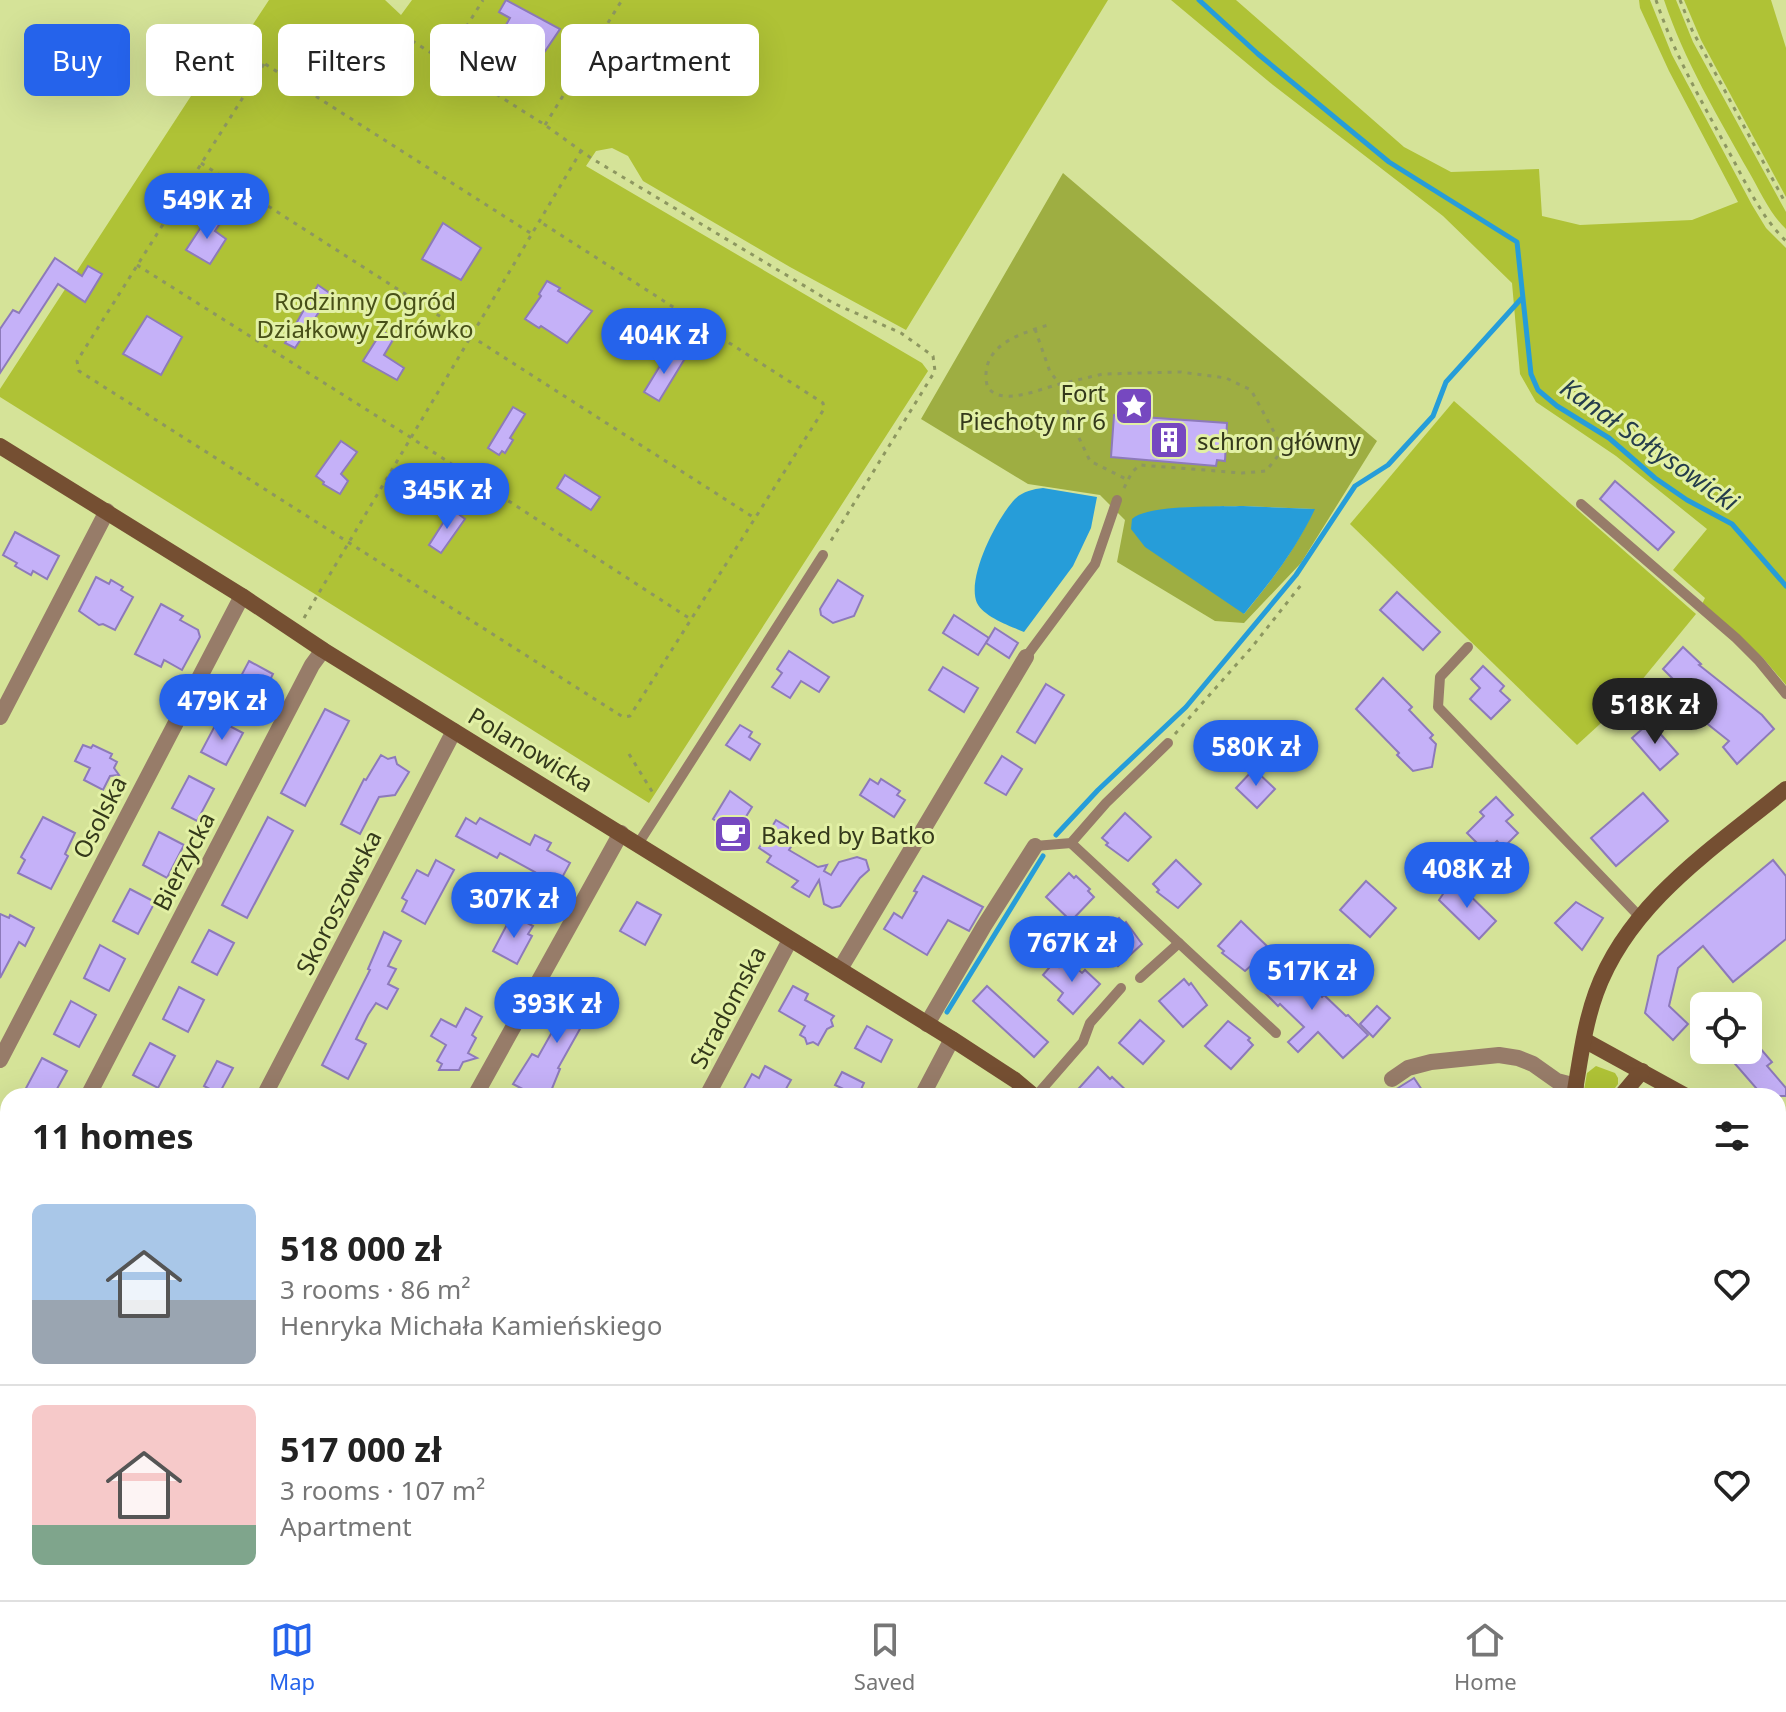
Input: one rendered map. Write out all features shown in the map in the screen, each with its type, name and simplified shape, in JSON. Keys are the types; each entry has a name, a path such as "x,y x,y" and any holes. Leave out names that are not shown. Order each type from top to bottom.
{"street":[{"name":"Polanowicka","path":"0,446 952,1039 1025,1088"},
{"path":"0,717 107,511"},
{"name":"Osolska","path":"0,1060 242,596"},
{"name":"Bierzycka","path":"92,1088 312,665 323,650"},
{"path":"840,969 1026,657"},
{"name":"Skoroszowska","path":"268,1088 454,731"},
{"path":"1576,1088 1591,1009 1602,978 1618,946 1639,916 1665,887 1786,789"},
{"path":"479,1088 621,833"},
{"path":"927,1024 1035,846"},
{"name":"Stradomska","path":"711,1088 790,940"},
{"path":"926,1088 952,1039"},
{"path":"1584,1040 1672,1088"},
{"path":"1392,1079 1408,1068 1431,1062 1499,1055 1533,1064 1570,1088"},
{"path":"1628,1088 1642,1071"}],"lane":[{"path":"1026,657 1095,564 1117,500"},
{"path":"1581,504 1736,638 1786,694"},
{"path":"638,844 823,555"},
{"path":"1468,647 1440,677 1438,707 1639,916"},
{"path":"1035,846 1071,843 1106,803 1168,743"},
{"path":"1071,843 1276,1033"},
{"path":"1140,978 1179,943"},
{"path":"1042,1088 1083,1042 1090,1023 1121,988"}],"path":[{"path":"468,24 483,0"},
{"path":"545,125 622,0"},
{"path":"1656,0 1689,79 1767,221 1786,241"},
{"path":"1680,0 1692,30 1786,204"},
{"path":"532,234 264,64 77,361 79,371 623,717 630,716 824,409 823,403 539,221"},
{"path":"499,96 581,151 833,303 901,333 933,356 935,371 823,555"},
{"path":"295,632 581,151"},
{"path":"201,163 756,519"},
{"path":"137,265 692,620"},
{"path":"1048,325 1017,334 998,349 986,370 987,387 1000,396 1103,374 1181,372 1226,378 1251,390 1280,443 1277,457 1266,471 1242,473 1140,465 1117,500"},
{"path":"1035,329 1044,360 1060,384 1070,419 1090,461 1128,480"},
{"path":"1149,460 1149,466"},
{"path":"1191,470 1192,463"},
{"path":"1168,743 1252,647 1301,585"},
{"path":"629,754 656,798 665,804"}],"green space":[{"name":"Rodzinny Ogród Działkowy Zdrówko","path":"269,0 385,0 401,15 412,0 1108,0 906,330 643,181 628,156 612,148 596,151 586,166 922,363 928,371 649,803 0,397 0,389 191,96 262,96 262,24 253,24"},
{"path":"1171,0 1236,0 1404,147 1451,172 1539,169 1542,216 1580,225 1692,220 1738,202 1669,71 1640,8 1639,0 1650,0 1672,55 1752,205 1766,228 1786,248 1786,685 1763,658 1702,604 1705,598 1673,570 1707,529 1616,456 1536,402 1520,374 1512,283 1443,216 1273,85"},
{"path":"1664,0 1676,0 1693,42 1786,212 1786,229 1766,202 1702,88"},
{"path":"1684,0 1771,0 1786,48 1786,197 1701,40"},
{"path":"1063,173 1377,441 1301,563 1244,623 1215,621 1117,562 1125,520 1100,495 1028,484 921,419","holes":["1243,506 1314,509 1283,564 1244,614 1179,508"]},
{"path":"1454,401 1696,614 1623,703 1577,745 1350,524"},
{"path":"1596,1066 1615,1073 1618,1084 1615,1088 1584,1088 1587,1073"}],"water":[{"path":"1043,488 1097,497 1091,528 1073,566 1024,632 980,608 975,592 976,579 985,549 1008,508 1021,494"},
{"path":"1243,506 1315,509 1283,564 1244,614 1145,547 1131,529 1132,519 1153,511"}],"building":[{"path":"506,0 560,29 545,51 545,24 507,24 510,18 499,12"},
{"path":"209,215 221,222 215,231 226,239 210,264 186,250"},
{"path":"443,223 481,248 461,280 422,259"},
{"path":"55,258 82,276 88,266 102,274 85,302 58,284 0,373 0,329 13,310 19,313"},
{"path":"547,281 592,311 567,343 525,319"},
{"path":"318,285 331,294 295,348 285,343"},
{"path":"147,316 182,337 161,375 123,354"},
{"path":"382,331 394,338 384,355 404,368 397,380 363,361"},
{"path":"669,351 684,360 659,401 644,392"},
{"path":"513,407 525,414 505,453 502,451 499,455 488,448"},
{"name":"schron główny","path":"1114,415 1227,423 1225,461 1217,460 1216,466 1111,457"},
{"path":"341,441 357,452 341,474 348,481 340,494 316,476"},
{"path":"565,475 600,497 591,510 557,488"},
{"path":"1615,481 1674,532 1658,550 1600,499"},
{"path":"452,509 465,519 441,553 429,545"},
{"path":"15,532 59,556 47,579 33,571 31,575 3,555"},
{"path":"96,577 109,584 111,580 133,597 115,630 99,625 79,611"},
{"path":"838,580 863,596 854,616 833,623 821,615 820,609"},
{"path":"1397,592 1440,632 1423,650 1380,610"},
{"path":"161,604 183,616 180,620 198,630 200,637 182,670 164,660 161,667 135,654"},
{"path":"954,615 989,638 978,655 943,633"},
{"path":"995,628 1018,643 1009,658 986,643"},
{"path":"1683,647 1699,665 1762,715 1774,729 1737,764 1723,747 1729,741 1700,718 1711,702 1685,681 1680,686 1663,669"},
{"path":"789,651 829,677 819,692 801,681 790,698 772,687 782,673 777,669"},
{"path":"249,661 273,674 257,706 232,693"},
{"path":"1483,666 1504,686 1500,691 1510,700 1491,719 1470,699 1480,688 1471,679"},
{"path":"943,667 978,688 964,712 929,690"},
{"path":"1383,678 1412,707 1409,710 1433,735 1430,738 1436,744 1432,767 1413,771 1356,709"},
{"path":"1046,684 1064,695 1035,743 1017,732"},
{"path":"325,709 349,721 305,806 281,793"},
{"path":"218,720 243,733 226,765 201,752"},
{"path":"1650,722 1678,754 1660,770 1632,738"},
{"path":"740,725 752,732 749,737 760,744 750,760 726,745"},
{"path":"83,745 91,748 93,745 112,754 110,758 117,762 114,768 119,775 110,776 103,790 84,780 90,768 75,761"},
{"path":"381,755 388,759 395,757 397,764 409,772 395,795 379,797 360,834 341,824 364,779"},
{"path":"1002,756 1022,769 1006,795 985,783"},
{"path":"1254,769 1275,789 1257,808 1236,788"},
{"path":"189,776 214,789 197,821 172,808"},
{"path":"870,779 878,784 881,779 900,791 897,795 905,800 894,817 860,795"},
{"path":"730,791 752,807 735,834 713,819"},
{"path":"1643,793 1668,821 1616,866 1591,838"},
{"path":"1496,797 1513,815 1506,821 1518,833 1503,848 1497,841 1486,852 1467,833 1484,816 1480,812"},
{"path":"1125,813 1151,837 1128,861 1106,845 1108,843 1102,838"},
{"path":"43,817 75,833 65,854 68,856 51,889 18,873 25,860 21,857"},
{"path":"268,817 293,831 247,918 222,905"},
{"path":"466,818 476,824 480,818 530,845 535,835 551,843 547,850 570,863 558,885 533,875 535,872 500,853 497,858 456,836"},
{"path":"776,820 799,834 789,850 818,867 827,865 824,871 831,875 839,862 857,857 866,860 869,870 840,906 832,908 824,904 819,880 809,897 792,887 798,881 767,862 771,856 759,848"},
{"path":"159,832 184,845 167,878 143,865"},
{"path":"436,860 454,870 425,924 402,911 407,901 402,898 417,870 428,876"},
{"path":"1176,860 1201,884 1178,908 1157,892 1159,890 1153,884"},
{"path":"1773,860 1786,876 1786,939 1733,982 1703,946 1678,968 1669,1006 1688,1024 1673,1040 1645,1013 1658,956"},
{"path":"1069,873 1090,889 1088,891 1094,897 1071,921 1046,897"},
{"path":"923,876 983,907 969,931 948,920 927,955 884,929 894,913 902,918"},
{"path":"1453,879 1496,921 1479,939 1439,900"},
{"path":"1366,881 1396,908 1370,937 1340,910"},
{"path":"130,889 155,902 138,934 113,921"},
{"path":"637,902 661,915 645,945 620,931"},
{"path":"1576,902 1603,918 1582,950 1555,923"},
{"path":"0,914 9,918 10,915 34,928 25,946 19,942 0,978"},
{"path":"512,915 533,926 528,934 532,936 517,964 493,951"},
{"path":"1119,918 1124,924 1126,922 1142,944 1118,966 1094,940"},
{"path":"1241,921 1270,949 1245,971 1222,953 1224,951 1218,946"},
{"path":"209,930 234,943 217,975 192,962"},
{"path":"384,932 401,941 388,966 396,969 388,984 398,989 387,1009 376,1003 368,1015 356,1039 366,1044 348,1079 322,1065 370,970"},
{"path":"100,945 125,959 109,991 84,978"},
{"path":"1066,959 1100,984 1073,1014 1058,1000 1063,993 1043,975 1054,962 1059,967"},
{"path":"1284,962 1368,1035 1343,1058 1318,1032 1298,1052 1288,1042 1304,1027 1280,1004 1278,1006 1261,986"},
{"path":"1184,979 1189,985 1191,983 1207,1005 1183,1027 1159,1001"},
{"path":"793,986 808,994 805,1000 834,1016 831,1020 833,1026 827,1029 818,1045 813,1042 807,1044 800,1035 805,1026 779,1011"},
{"path":"987,986 1048,1042 1034,1057 973,1001"},
{"path":"179,987 204,1000 188,1032 163,1019"},
{"path":"573,987 601,1003 590,1023 585,1020 558,1068 552,1088 521,1088 513,1084 532,1054 538,1057 565,1009 562,1007"},
{"path":"71,1001 96,1015 79,1047 54,1034"},
{"path":"1377,1006 1390,1018 1373,1037 1360,1024"},
{"path":"466,1008 482,1017 472,1035 476,1038 468,1053 477,1058 463,1062 459,1070 439,1070 442,1064 437,1061 446,1045 431,1036 441,1019 456,1027"},
{"path":"1140,1020 1164,1041 1143,1064 1119,1043"},
{"path":"1228,1021 1250,1038 1248,1040 1253,1045 1231,1069 1205,1046"},
{"path":"867,1026 892,1040 881,1062 855,1048"},
{"path":"150,1043 175,1056 158,1088 133,1075"},
{"path":"1762,1050 1772,1062 1767,1066 1786,1088 1756,1088 1735,1064 1762,1064"},
{"path":"42,1058 67,1071 57,1088 26,1088"},
{"path":"217,1061 233,1068 222,1088 204,1086"},
{"path":"765,1066 791,1080 786,1088 744,1088 752,1074 759,1078"},
{"path":"1098,1067 1124,1088 1079,1088"},
{"path":"842,1072 864,1083 862,1088 835,1085"},
{"path":"1414,1078 1421,1088 1398,1088"}],"waterway":[{"name":"Kanał Sołtysowicki","path":"1199,0 1258,54 1389,162 1517,242 1531,374 1538,390 1557,406 1609,438 1655,478 1687,500 1732,524 1786,586"},
{"path":"1056,835 1098,790 1186,707 1296,575 1355,486 1388,465 1433,416 1446,382 1521,299"},
{"path":"947,1012 1043,856"}],"place":[{"name":"Fort Piechoty nr 6","path":"1134,406"},
{"name":"schron główny","path":"1169,440"},
{"name":"Baked by Batko","path":"733,834"}]}
